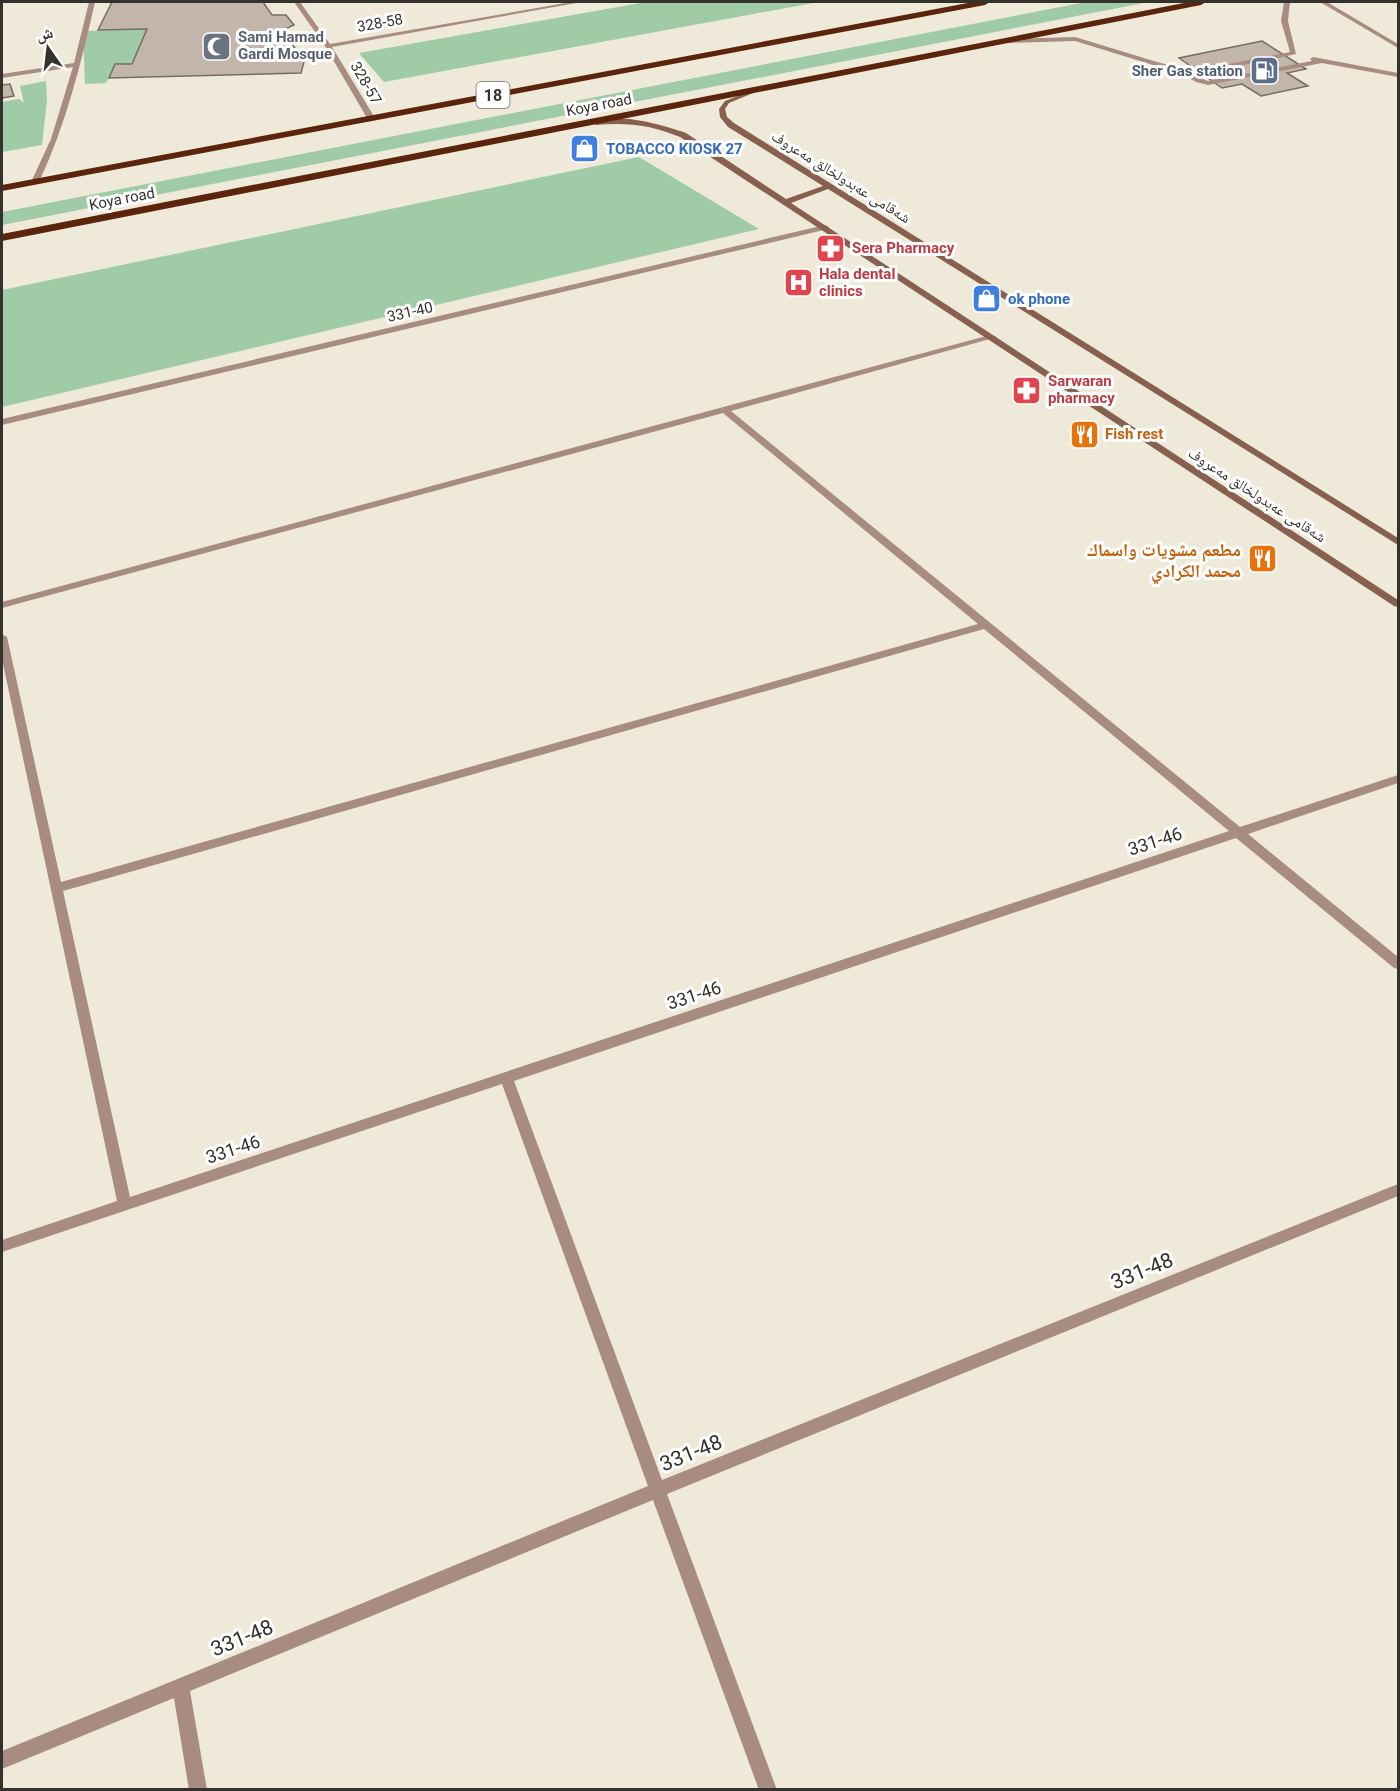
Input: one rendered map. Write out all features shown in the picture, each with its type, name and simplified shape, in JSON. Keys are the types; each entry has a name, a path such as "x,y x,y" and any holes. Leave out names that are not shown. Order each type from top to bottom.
{"highway":[{"name":"Koya road","path":"2,188 985,2"},
{"name":"Koya road","path":"2,238 1202,2"}],"main road":[{"name":"شەقامی عەبدولخالق مەعروف","path":"773,86 728,102 722,109 724,117 731,125 1398,542"},
{"name":"شەقامی عەبدولخالق مەعروف","path":"574,125 638,121 659,124 683,135 1398,604"},
{"path":"786,202 830,186"}],"street":[{"path":"35,182 54,146 78,64 92,2"},
{"name":"328-57","path":"297,2 328,45 371,118"},
{"name":"328-58","path":"328,45 521,9 579,2"},
{"path":"1287,2 1283,13 1284,23 1294,53"},
{"path":"1323,2 1398,46"},
{"path":"999,41 1075,39 1155,64 1193,73 1294,53 1320,61 1398,75"},
{"path":"1193,73 1191,76 1198,81 1208,82 1320,61"},
{"path":"2,76 78,64"},
{"name":"331-40","path":"2,422 825,227"},
{"path":"2,605 993,338"},
{"path":"725,410 1241,832 1398,964"},
{"path":"56,888 986,625"},
{"path":"2,637 125,1204"},
{"name":"331-46","path":"2,1246 1398,779"},
{"path":"506,1077 768,1790"},
{"name":"331-48","path":"2,1760 657,1490 1398,1190"},
{"path":"181,1686 198,1790"}],"green space":[{"path":"646,2 819,2 384,82 359,53"},
{"path":"1086,2 1149,2 2,225 2,212"},
{"path":"147,29 132,64 115,64 106,83 85,84 83,31"},
{"path":"46,81 47,100 42,145 2,152 2,102 19,99 24,103 20,86"},
{"path":"639,157 759,229 2,407 2,290"}],"building":[{"name":"Sami Hamad Gardi Mosque","path":"112,2 263,2 272,15 286,15 294,25 283,30 304,62 301,73 109,78 115,64 132,64 147,29 98,30"},
{"path":"1262,41 1306,69 1287,73 1308,86 1261,96 1242,84 1222,88 1179,58"},
{"path":"10,84 14,96 2,98 2,85"}],"place":[{"name":"Sami Hamad Gardi Mosque","path":"217,46"},
{"name":"Sher Gas station","path":"1264,71"},
{"name":"TOBACCO KIOSK 27","path":"585,149"},
{"name":"Sera Pharmacy","path":"831,248"},
{"name":"Hala dental clinics","path":"798,283"},
{"name":"ok phone","path":"987,299"},
{"name":"Sarwaran pharmacy","path":"1027,390"},
{"name":"Fish rest","path":"1084,434"},
{"name":"مطعم مشويات واسماك محمد الكرادي","path":"1262,559"}]}
